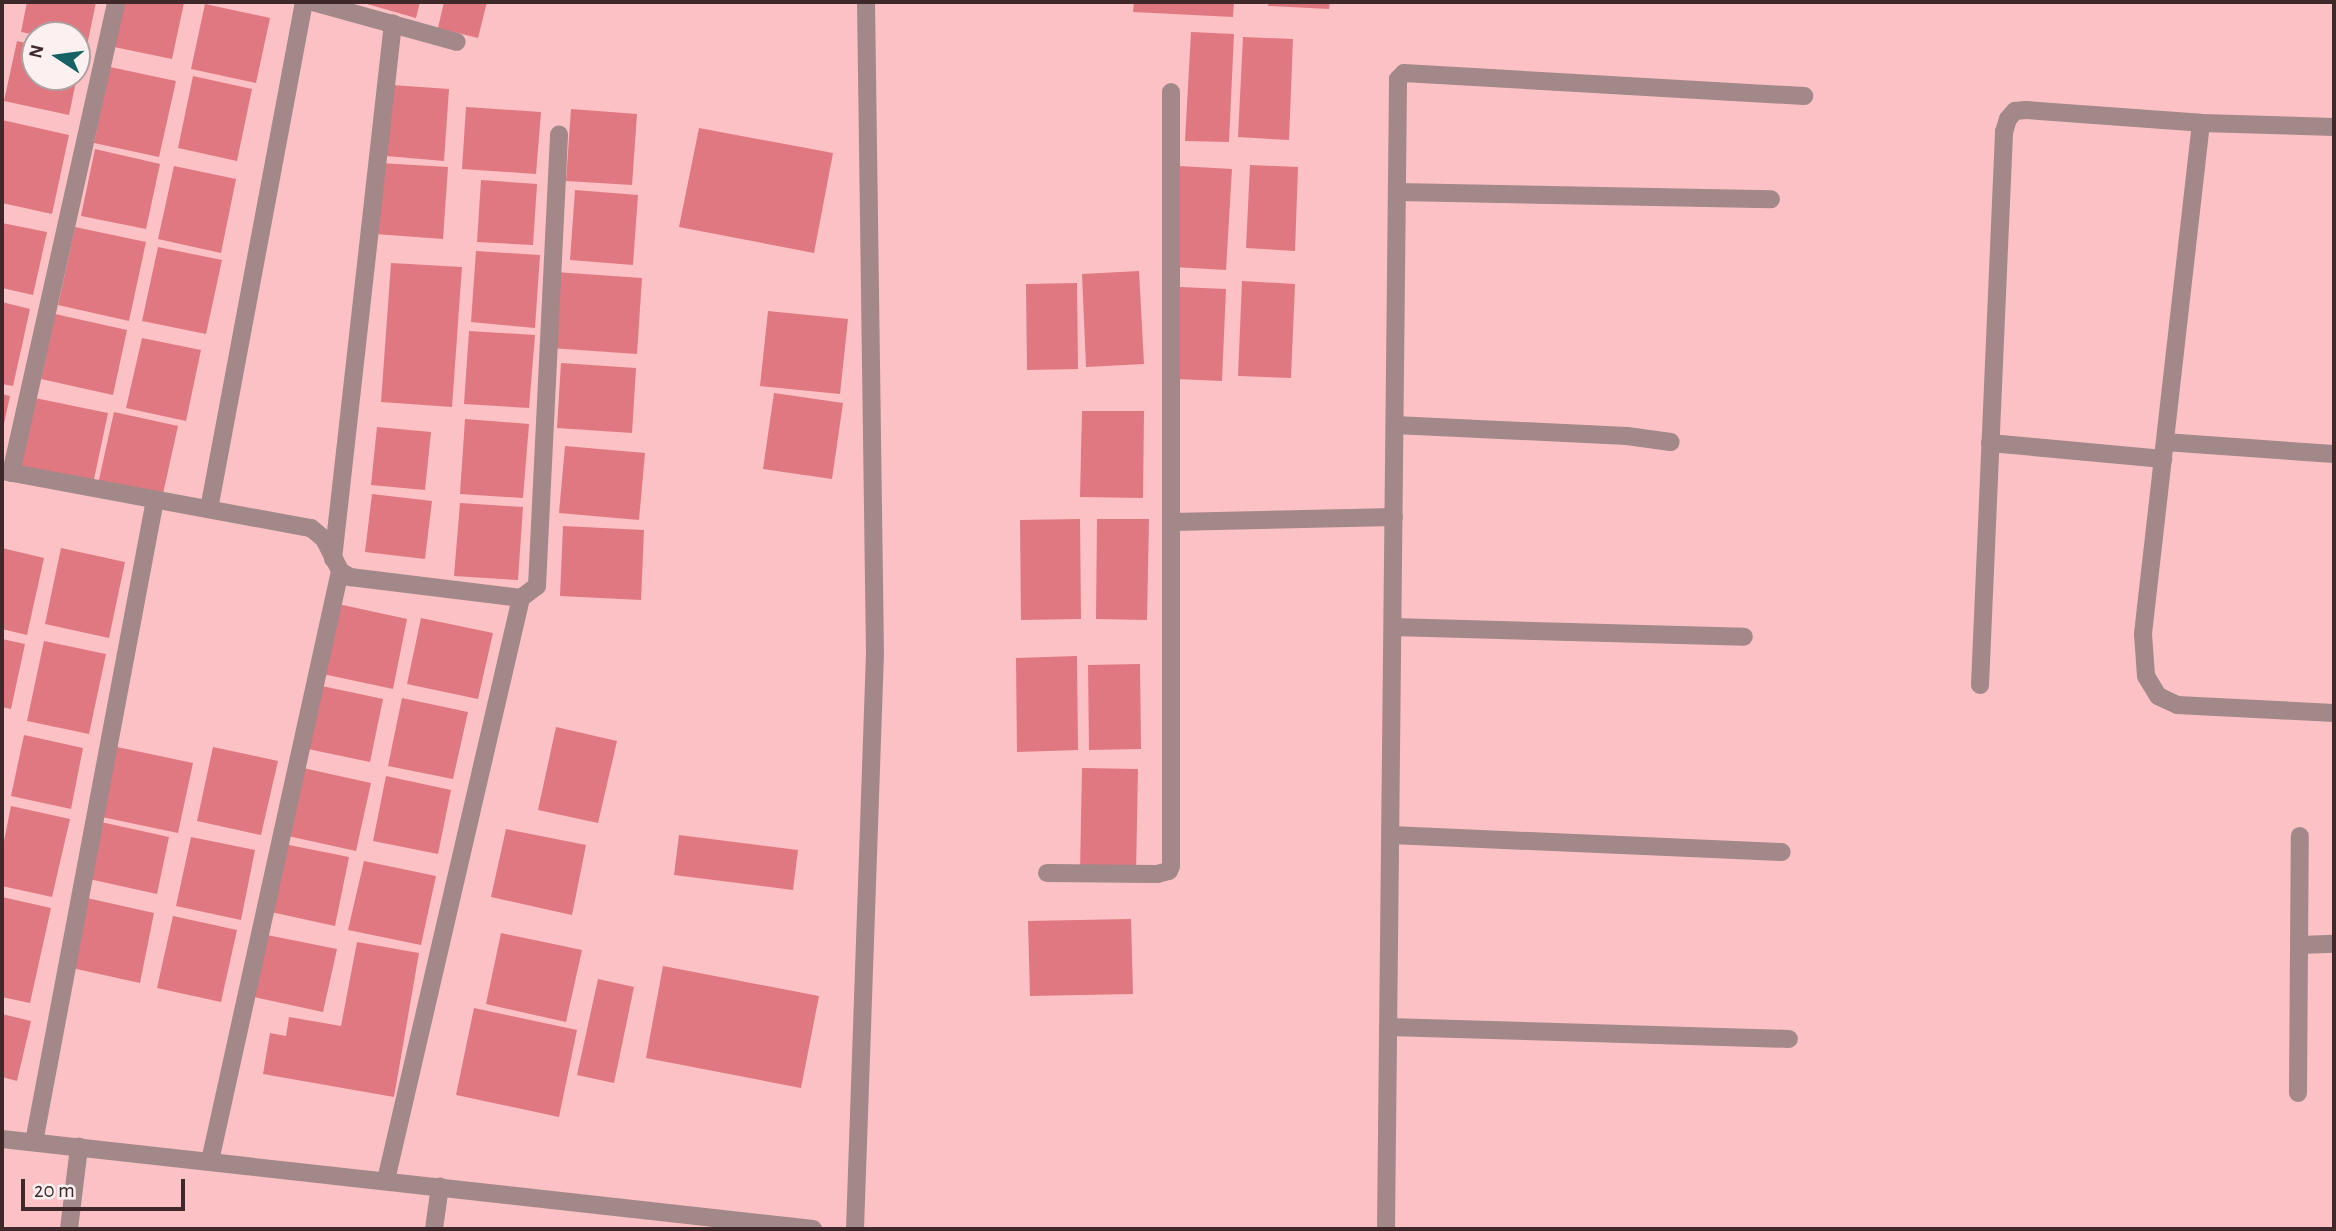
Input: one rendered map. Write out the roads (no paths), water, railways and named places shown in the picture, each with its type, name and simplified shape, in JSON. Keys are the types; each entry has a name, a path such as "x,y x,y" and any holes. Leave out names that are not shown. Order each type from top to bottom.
{"street":[{"path":"116,2 6,472 311,528 324,538 336,567 350,577 521,598 533,592 538,578 559,135"},
{"path":"209,509 304,2"},
{"path":"313,2 457,41"},
{"path":"855,1229 875,654 866,2"},
{"path":"210,1161 336,567 393,23"},
{"path":"1387,1229 1398,79 1404,73 1804,96"},
{"path":"1047,873 1157,874 1169,871 1171,866 1171,92"},
{"path":"1980,685 2004,132 2008,119 2015,111 2026,110 2201,122 2334,127"},
{"path":"2201,122 2143,634 2146,676 2158,696 2177,705 2334,713"},
{"path":"1398,192 1771,199"},
{"path":"1395,425 1626,436 1671,442"},
{"path":"1990,443 2334,454"},
{"path":"34,1142 155,500"},
{"path":"1173,522 1394,517"},
{"path":"386,1180 521,598"},
{"path":"1392,626 1744,637"},
{"path":"1391,835 1782,852"},
{"path":"2298,1093 2301,836"},
{"path":"2300,945 2334,944"},
{"path":"1388,1027 1789,1039"},
{"path":"2,1139 813,1229"},
{"path":"69,1229 79,1147"},
{"path":"434,1229 440,1186"}]}
